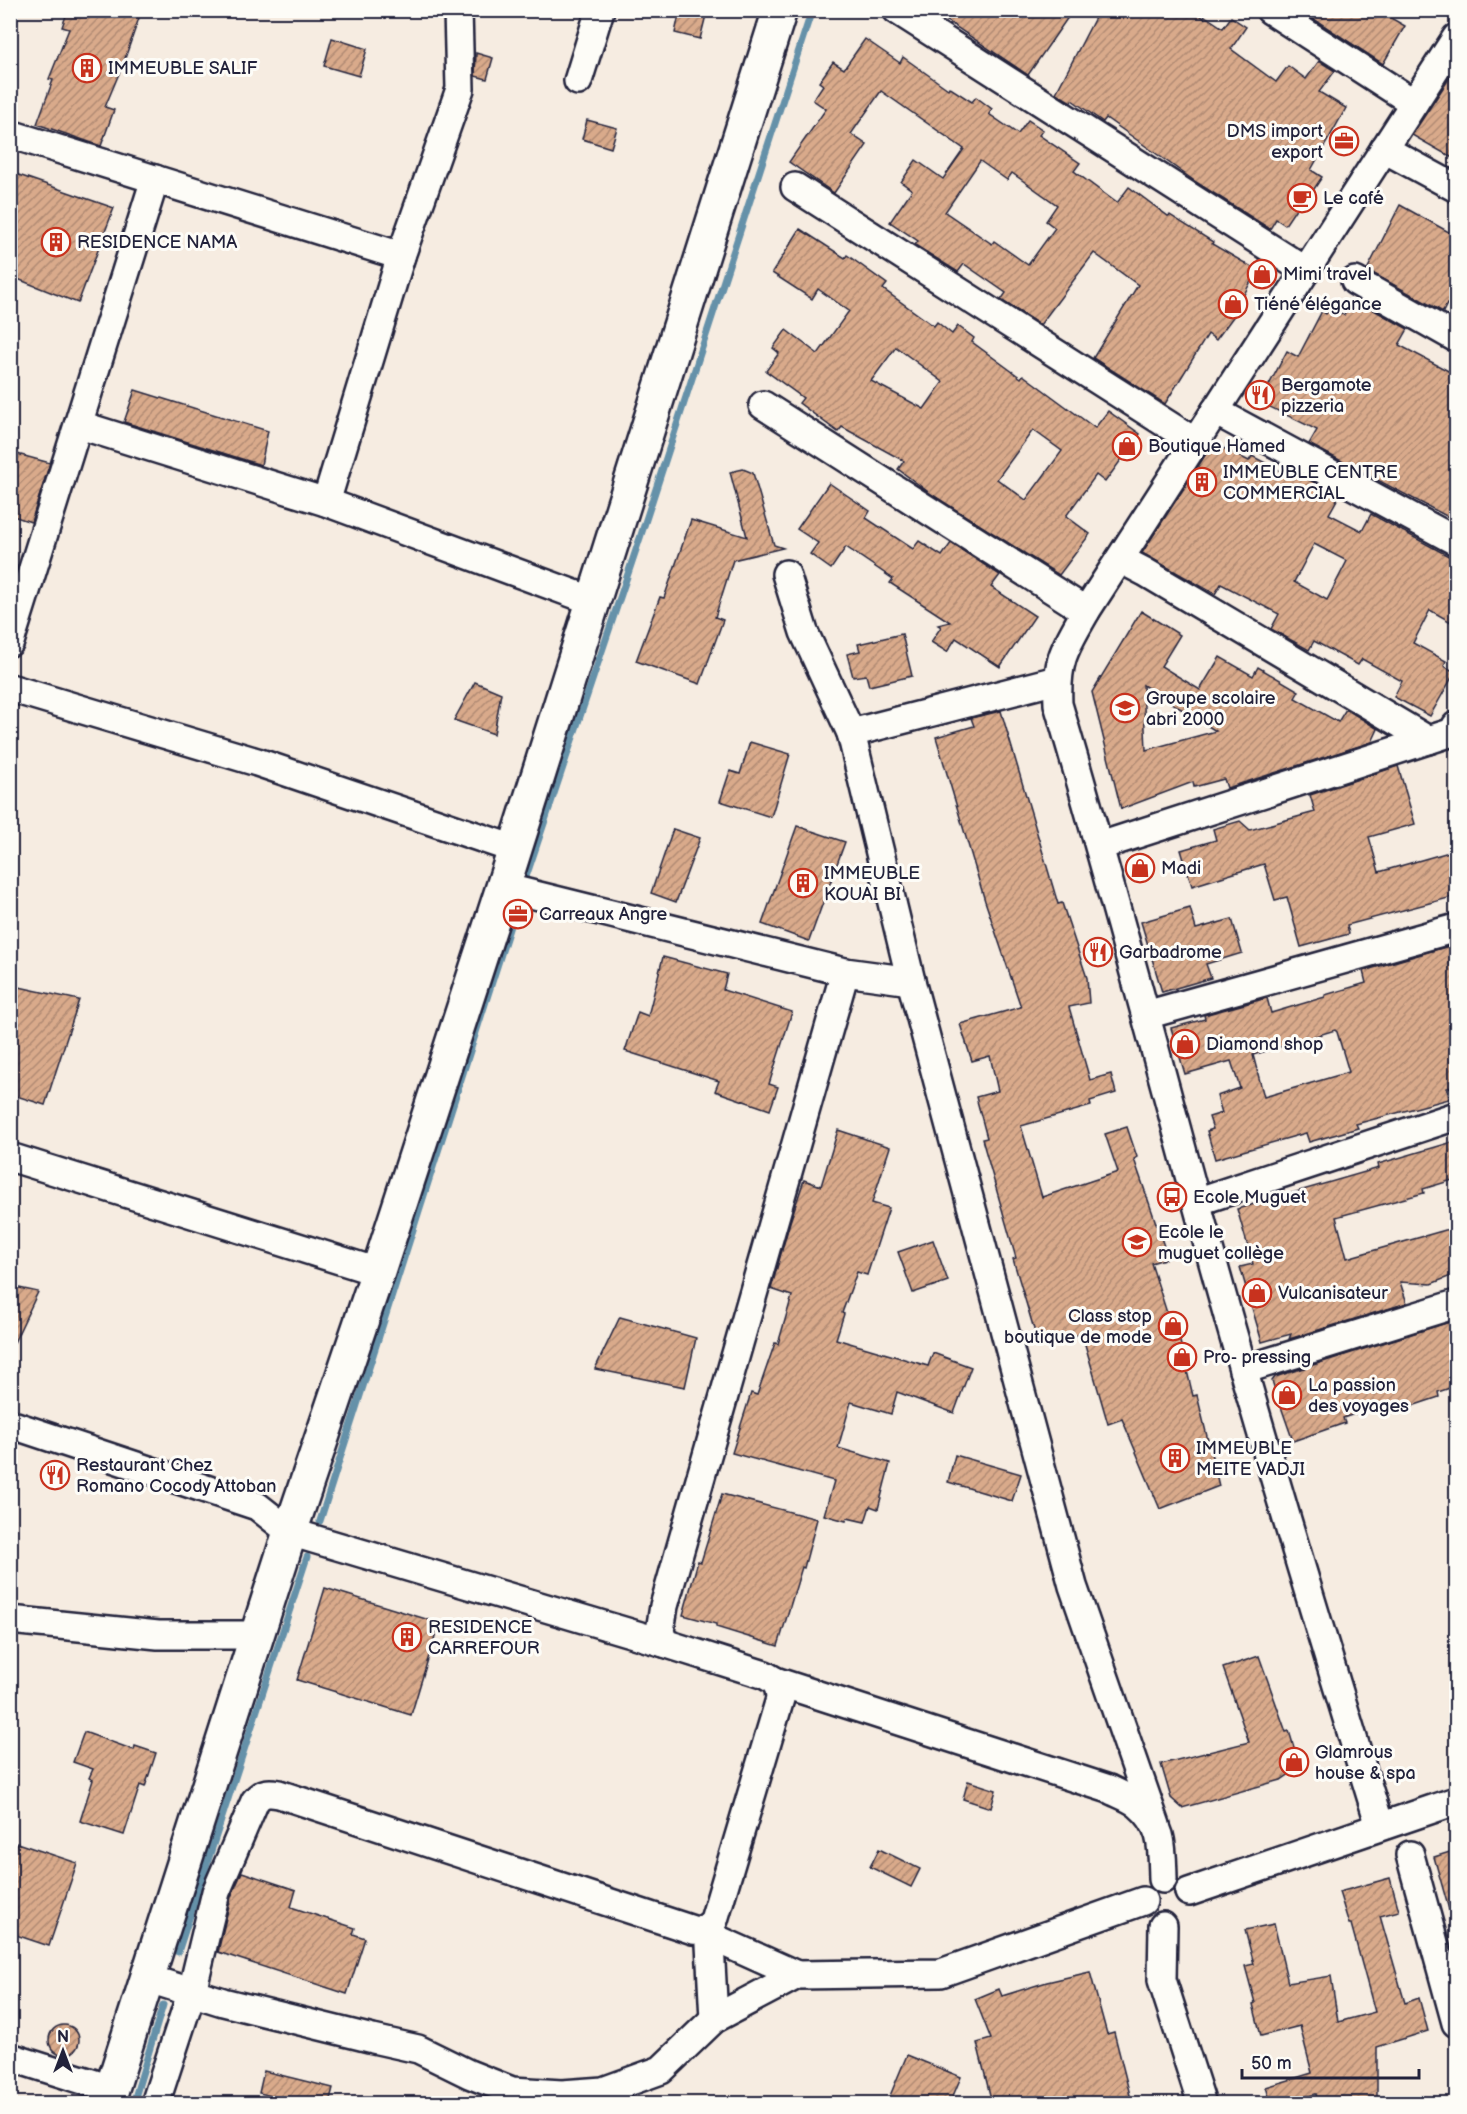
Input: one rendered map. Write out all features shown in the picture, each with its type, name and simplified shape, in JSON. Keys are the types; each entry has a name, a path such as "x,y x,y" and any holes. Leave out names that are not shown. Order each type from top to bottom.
{"street":[{"path":"326,502 401,256 460,89 458,10"},
{"path":"578,81 600,10"},
{"path":"10,2057 109,2096 290,1532 378,1272 503,887 780,10"},
{"path":"897,10 1306,271"},
{"path":"1269,10 1414,103"},
{"path":"1380,1826 1294,1544 1196,1202 1100,846 1058,704 1057,680 1061,655 1086,611 1456,38"},
{"path":"10,134 401,256"},
{"path":"1384,149 1456,188"},
{"path":"10,642 155,179"},
{"path":"795,187 1195,442"},
{"path":"1355,281 1456,338"},
{"path":"763,405 1086,611"},
{"path":"1215,411 1456,542"},
{"path":"80,424 326,502 592,601"},
{"path":"1119,559 1428,741"},
{"path":"786,574 804,632 850,734 911,981 1073,1586 1162,1841 1163,1879"},
{"path":"850,734 1057,680"},
{"path":"10,688 257,762 514,849"},
{"path":"1100,846 1455,733"},
{"path":"503,887 845,972 911,981"},
{"path":"1146,1016 1456,928"},
{"path":"664,1643 660,1631 664,1606 845,972"},
{"path":"1196,1202 1456,1116"},
{"path":"10,1157 378,1272"},
{"path":"1244,1370 1456,1304"},
{"path":"10,1424 257,1506 290,1532 664,1643 1109,1789 1138,1804 1156,1825"},
{"path":"10,1620 158,1635 257,1635"},
{"path":"714,2019 710,1931 780,1699 776,1681"},
{"path":"155,2103 192,1991 216,1892 255,1801 259,1795 264,1793 279,1794 693,1930 710,1931 797,1975"},
{"path":"1189,1892 1456,1801"},
{"path":"1410,1855 1456,2023"},
{"path":"1163,1879 1173,1880 1183,1885 1189,1892 1191,1910 1186,1918 1171,1927 1162,1926 1149,1918 1145,1912 1143,1901 1153,1883 1163,1879"},
{"path":"146,1978 223,2002 418,2049 469,2074 512,2091 562,2094 603,2091 661,2070 714,2019 797,1975 941,1973 1143,1901"},
{"path":"1162,1926 1162,1980 1202,2103"}],"building":[{"path":"68,10 117,10 139,18 105,107 114,110 101,146 37,124 53,80 49,79 69,29 62,27"},
{"path":"680,10 706,15 700,39 675,33"},
{"path":"931,10 1005,10 1017,19 1025,10 1073,10 1028,75"},
{"path":"1099,10 1193,10 1223,28 1231,17 1246,27 1231,49 1276,82 1288,66 1306,79 1319,61 1335,71 1319,92 1346,108 1311,170 1322,177 1308,198 1305,195 1285,225 1276,219 1270,229 1196,182 1106,118 1103,122 1072,100 1071,102 1056,93"},
{"path":"1300,10 1377,10 1405,26 1383,64"},
{"path":"332,38 367,49 359,76 324,66"},
{"path":"865,39 900,63 903,57 948,89 949,87 972,102 976,97 992,109 989,114 1018,134 1028,120 1043,130 1039,135 1080,163 1074,171 1117,203 1129,187 1168,216 1170,215 1213,242 1212,244 1257,270 1239,304 1241,306 1216,340 1208,334 1165,404 1093,358 1138,285 1094,253 1040,325 1001,300 1006,293 964,264 958,272 915,245 918,241 890,222 912,190 901,182 916,160 943,179 964,149 881,91 851,134 867,145 834,193 789,162 826,109 813,100 823,85 819,82 833,62 844,69","holes":["980,161 1007,180 1012,173 1057,205 1046,221 1055,228 1028,265 994,241 992,244 945,212"]},
{"path":"476,53 493,58 487,79 475,76"},
{"path":"1456,68 1456,160 1412,135"},
{"path":"587,120 617,128 611,148 582,139"},
{"name":"RESIDENCE NAMA","path":"10,172 114,208 78,303 10,276"},
{"path":"1400,205 1456,236 1456,308 1447,304 1443,312 1367,270"},
{"path":"800,229 845,258 847,255 887,284 883,289 934,326 937,322 952,334 958,326 974,338 972,342 1021,378 1023,375 1095,428 1108,411 1140,434 1105,482 1096,475 1066,516 1090,534 1059,575 931,494 898,469 904,461 842,427 838,432 799,403 803,398 766,371 779,353 773,348 786,330 818,354 849,311 818,289 812,299 772,273","holes":["896,347 943,382 924,409 871,381","1033,430 1062,451 1026,500 997,479"]},
{"path":"1351,304 1360,309 1363,304 1408,329 1399,345 1456,375 1456,521 1309,444 1317,430 1260,402 1287,351 1298,357 1322,311 1326,314 1330,308 1344,315"},
{"path":"135,390 268,431 261,465 124,422"},
{"path":"1213,443 1249,461 1252,456 1292,477 1295,472 1339,496 1329,514 1362,531 1371,514 1456,560 1456,625 1430,610 1413,643 1446,661 1444,666 1455,672 1430,716 1394,697 1402,681 1362,659 1358,665 1314,641 1309,650 1271,629 1279,614 1221,584 1215,594 1142,553","holes":["1314,544 1347,561 1327,600 1294,582"]},
{"path":"10,452 50,463 31,522 10,515"},
{"path":"743,469 753,473 774,545 783,548 733,560 715,617 723,620 700,684 636,661 660,597 664,598 691,520 747,537 730,472"},
{"path":"829,483 870,511 866,518 913,549 919,541 942,556 951,543 1000,575 991,587 1035,616 1000,667 956,638 947,652 931,642 941,627 938,625 950,622 890,583 893,579 846,547 831,569 810,554 818,543 797,529"},
{"path":"1141,611 1180,635 1161,666 1200,690 1220,657 1253,676 1258,667 1299,691 1295,698 1338,722 1346,709 1378,729 1372,742 1227,788 1224,779 1194,787 1193,782 1121,809 1092,692","holes":["1143,685 1216,731 1146,750"]},
{"path":"902,634 912,676 869,686 866,675 853,677 847,654 860,651 858,644"},
{"path":"475,682 501,693 494,734 454,720"},
{"path":"1001,711 1058,904 1062,903 1087,978 1089,1003 1069,1007 1090,1080 1111,1074 1116,1093 1090,1101 1091,1106 1021,1126 1042,1197 1118,1172 1105,1134 1127,1127 1137,1157 1134,1159 1168,1258 1151,1263 1167,1313 1173,1312 1193,1396 1197,1395 1219,1486 1160,1509 1122,1419 1108,1424 1082,1334 1039,1346 1013,1259 1016,1258 982,1139 987,1138 976,1097 998,1091 990,1056 972,1061 960,1024 1021,1007 985,901 936,737 974,726 971,718"},
{"path":"750,742 790,754 771,817 720,801 730,771 740,774"},
{"path":"1398,766 1415,824 1369,837 1379,872 1456,850 1456,896 1347,925 1349,934 1301,947 1287,897 1275,900 1264,864 1192,886 1181,850 1216,840 1213,829 1240,821 1250,830 1315,812 1310,795"},
{"name":"IMMEUBLE KOUAI BI","path":"797,826 845,842 809,941 762,924"},
{"path":"673,829 700,838 676,902 651,893"},
{"path":"1190,908 1196,929 1232,919 1242,953 1206,964 1211,978 1162,992 1141,922"},
{"path":"1456,944 1456,1086 1447,1088 1449,1099 1356,1124 1358,1128 1309,1142 1306,1133 1215,1159 1207,1131 1213,1129 1209,1117 1222,1113 1217,1096 1240,1088 1231,1061 1185,1074 1171,1028 1205,1019 1204,1015 1267,998 1271,1013 1325,997 1325,995 1366,983 1363,971","holes":["1335,1030 1349,1072 1264,1097 1253,1055"]},
{"path":"663,957 727,974 723,990 792,1012 769,1084 778,1087 770,1110 715,1091 719,1081 625,1051 638,1012 648,1016"},
{"path":"10,985 79,1000 45,1105 10,1094"},
{"path":"838,1130 890,1147 872,1203 889,1208 867,1275 857,1272 842,1313 844,1314 836,1339 928,1366 933,1353 971,1367 954,1413 897,1392 891,1414 851,1402 838,1448 890,1463 878,1509 870,1506 865,1522 847,1518 846,1521 824,1515 834,1481 732,1453 751,1393 757,1395 775,1343 778,1344 792,1296 771,1289 790,1222 804,1180 821,1186"},
{"path":"1456,1141 1456,1179 1423,1189 1424,1193 1336,1217 1347,1258 1456,1227 1456,1274 1431,1284 1400,1282 1407,1303 1289,1339 1291,1334 1262,1342 1240,1267 1253,1264 1237,1209 1379,1168 1378,1164"},
{"path":"933,1240 948,1281 913,1293 898,1252"},
{"path":"10,1286 38,1292 10,1351"},
{"path":"620,1317 696,1338 685,1387 595,1369"},
{"path":"1456,1320 1456,1386 1438,1392 1439,1397 1391,1413 1387,1403 1343,1418 1345,1423 1293,1441 1272,1381 1275,1377"},
{"path":"955,1455 1021,1474 1012,1501 948,1482"},
{"path":"722,1494 817,1519 804,1568 802,1567 778,1646 683,1615 698,1561 701,1562"},
{"name":"RESIDENCE CARREFOUR","path":"325,1588 439,1623 411,1715 297,1680"},
{"path":"1259,1656 1286,1732 1289,1731 1300,1767 1281,1780 1182,1808 1171,1798 1161,1764 1249,1742 1223,1668"},
{"path":"84,1732 134,1750 135,1746 156,1753 145,1787 140,1785 124,1835 80,1821 93,1780 89,1778 93,1769 73,1762"},
{"path":"968,1781 996,1790 991,1808 963,1799"},
{"path":"17,1843 77,1863 49,1946 10,1933 10,1863"},
{"path":"879,1849 920,1869 911,1887 870,1867"},
{"path":"1456,1850 1456,1916 1451,1917 1434,1857"},
{"path":"242,1872 296,1890 291,1907 355,1928 353,1934 365,1938 347,1994 218,1952 231,1897"},
{"path":"1390,1878 1399,1911 1380,1916 1405,2003 1419,1998 1428,2031 1377,2047 1377,2103 1318,2103 1316,2094 1283,2103 1271,2103 1266,2087 1312,2073 1300,2026 1261,2036 1245,1966 1254,1964 1245,1930 1274,1924 1288,1983 1331,1976 1338,2022 1375,2012 1351,1924 1349,1924 1339,1892"},
{"path":"1090,1972 1107,2034 1114,2032 1132,2103 992,2103 977,2043 991,2039 975,1999 999,1989 1002,1996"},
{"path":"64,2025 75,2029 79,2040 75,2051 64,2055 53,2051 49,2040 53,2029"},
{"path":"907,2055 961,2077 950,2103 887,2103"},
{"path":"264,2071 333,2088 329,2103 300,2103 259,2093"}],"waterway":[{"path":"527,874 640,538 812,10"},
{"path":"320,1521 515,910"},
{"path":"178,1952 307,1557"},
{"path":"133,2104 163,2005"}],"place":[{"name":"IMMEUBLE SALIF","path":"87,68"},
{"name":"DMS import export","path":"1344,141"},
{"name":"Le café","path":"1302,198"},
{"name":"RESIDENCE NAMA","path":"56,242"},
{"name":"Mimi travel","path":"1262,274"},
{"name":"Tiéné élégance","path":"1233,304"},
{"name":"Bergamote pizzeria","path":"1260,395"},
{"name":"Boutique Hamed","path":"1127,446"},
{"name":"IMMEUBLE CENTRE COMMERCIAL","path":"1202,482"},
{"name":"Groupe scolaire abri 2000","path":"1125,708"},
{"name":"Madi","path":"1140,868"},
{"name":"IMMEUBLE KOUAI BI","path":"803,883"},
{"name":"Carreaux Angre","path":"518,914"},
{"name":"Garbadrome","path":"1098,952"},
{"name":"Diamond shop","path":"1185,1044"},
{"name":"Ecole Muguet","path":"1172,1197"},
{"name":"Ecole le muguet collège","path":"1137,1242"},
{"name":"Vulcanisateur","path":"1257,1293"},
{"name":"Class stop boutique de mode","path":"1173,1326"},
{"name":"Pro- pressing","path":"1182,1357"},
{"name":"La passion des voyages","path":"1287,1395"},
{"name":"IMMEUBLE MEITE VADJI","path":"1175,1458"},
{"name":"Restaurant Chez Romano Cocody Attoban","path":"55,1475"},
{"name":"RESIDENCE CARREFOUR","path":"407,1637"},
{"name":"Glamrous house & spa","path":"1294,1762"}]}
